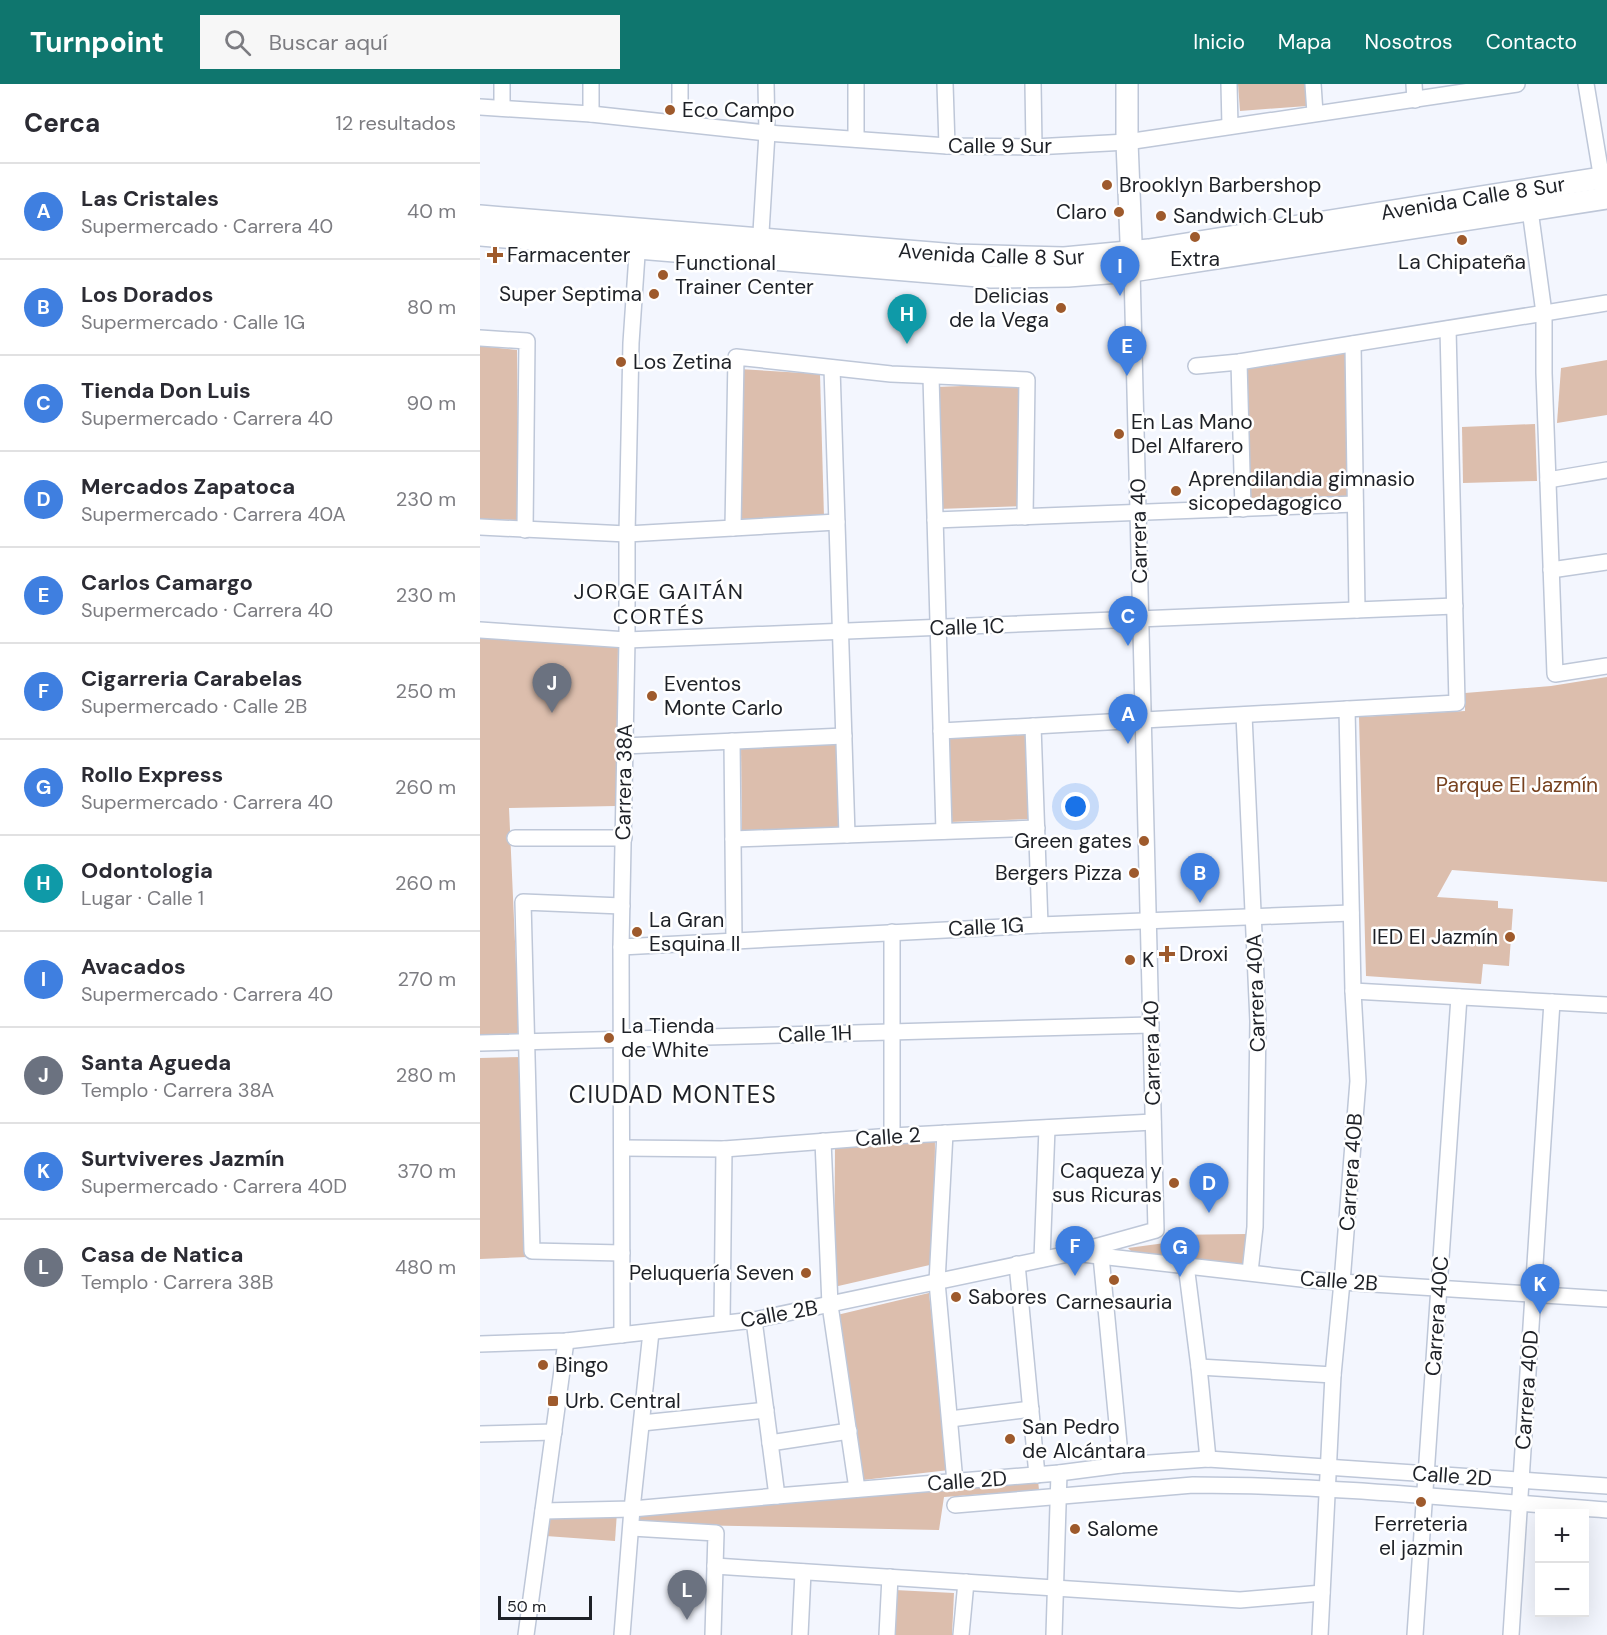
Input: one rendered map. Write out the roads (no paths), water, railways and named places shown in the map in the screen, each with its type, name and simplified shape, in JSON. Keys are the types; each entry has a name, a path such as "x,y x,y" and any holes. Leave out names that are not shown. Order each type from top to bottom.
{"main road":[{"name":"Carrera 40","path":"1127,84 1132,262"},
{"name":"Avenida Calle 8 Sur","path":"480,216 638,238 760,248 1132,262 1530,210 1605,188"},
{"name":"Avenida Calle 8 Sur","path":"1132,262 1605,188"},
{"name":"Avenida Calle 8 Sur","path":"480,235 638,238"}],"street":[{"path":"502,84 502,108"},
{"path":"591,84 591,114"},
{"path":"680,84 680,122"},
{"path":"760,248 767,133 766,84"},
{"path":"856,84 856,139"},
{"path":"945,84 947,146"},
{"path":"1033,84 1034,147"},
{"path":"1229,84 1230,126"},
{"path":"1313,84 1315,113"},
{"name":"Calle 9 Sur","path":"480,107 591,114 767,133 947,146 1034,147 1127,142 1315,113 1415,92 1517,84"},
{"path":"1586,84 1605,188"},
{"path":"1530,210 1544,313 1555,674 1607,666"},
{"name":"Carrera 38A","path":"622,1335 621,947 627,534 632,343 638,238"},
{"name":"Carrera 40","path":"1132,262 1156,1230"},
{"path":"1196,366 1239,362 1607,303"},
{"path":"941,731 1457,703 1448,328"},
{"path":"480,338 527,341 525,530"},
{"path":"1353,344 1357,610"},
{"path":"733,528 735,357 931,377 1027,380 1025,517"},
{"path":"1239,362 1243,508"},
{"path":"832,368 848,835"},
{"path":"931,377 944,831"},
{"path":"1548,480 1607,470"},
{"path":"935,520 1355,504"},
{"path":"480,527 627,534 837,522"},
{"path":"1551,570 1607,562"},
{"name":"Calle 1C","path":"480,630 627,640 1455,606"},
{"name":"Carrera 40B","path":"1320,1635 1332,1375 1358,1081 1353,991 1347,709"},
{"name":"Carrera 40A","path":"1244,715 1258,1022 1255,1227 1250,1272"},
{"path":"1033,726 1040,925"},
{"path":"624,746 844,736"},
{"path":"732,741 734,940"},
{"path":"733,839 1037,828"},
{"path":"515,838 624,838"},
{"path":"622,906 523,903 532,1251 622,1253"},
{"name":"Calle 1G","path":"621,947 1040,925 1351,913"},
{"path":"892,932 892,1136"},
{"path":"1353,991 1607,1005"},
{"name":"Carrera 40C","path":"1414,1635 1459,997"},
{"name":"Carrera 40D","path":"1511,1635 1552,1002"},
{"name":"Calle 1H","path":"480,1043 1151,1024"},
{"name":"Calle 2","path":"623,1148 724,1149 892,1136 1153,1122"},
{"path":"1042,1259 1047,1128"},
{"path":"945,1133 938,1282 955,1482"},
{"path":"823,1141 830,1305 857,1489"},
{"path":"722,1323 724,1149"},
{"name":"Calle 2B","path":"480,1344 566,1341 753,1320 1073,1253 1156,1230"},
{"name":"Calle 2B","path":"1073,1253 1342,1282 1607,1299"},
{"path":"1101,1256 1121,1465"},
{"path":"1017,1264 1037,1475"},
{"path":"1186,1265 1208,1459"},
{"path":"753,1320 777,1496"},
{"path":"622,1635 632,1509 651,1332"},
{"path":"526,1635 566,1341"},
{"path":"1199,1366 1332,1375"},
{"path":"950,1419 1031,1409"},
{"path":"642,1423 766,1410"},
{"path":"770,1443 849,1431"},
{"path":"480,1434 554,1432"},
{"name":"Calle 2D","path":"543,1511 632,1509 1208,1459 1607,1486"},
{"path":"1054,1635 1059,1473"},
{"name":"Calle 2D","path":"955,1505 1193,1485 1328,1490 1607,1510"},
{"path":"632,1528 716,1533 713,1635"},
{"path":"715,1566 1240,1599 1322,1593"},
{"path":"800,1635 803,1572"},
{"path":"886,1635 890,1577"},
{"path":"961,1635 966,1581"}],"place":[{"name":"Eco Campo","path":"670,110"},
{"name":"Brooklyn Barbershop","path":"1107,185"},
{"name":"Claro","path":"1119,212"},
{"name":"Sandwich CLub","path":"1161,216"},
{"name":"Extra","path":"1195,237"},
{"name":"La Chipateña","path":"1462,240"},
{"name":"Farmacenter","path":"495,255"},
{"name":"Functional Trainer Center","path":"663,275"},
{"name":"Super Septima","path":"654,294"},
{"name":"Avacados","path":"1120,296"},
{"name":"Delicias de la Vega","path":"1061,308"},
{"name":"Odontologia","path":"907,344"},
{"name":"Los Zetina","path":"621,362"},
{"name":"Carlos Camargo","path":"1127,376"},
{"name":"En Las Mano Del Alfarero","path":"1119,434"},
{"name":"Aprendilandia gimnasio sicopedagogico","path":"1176,491"},
{"name":"Tienda Don Luis","path":"1128,646"},
{"name":"Eventos Monte Carlo","path":"652,696"},
{"name":"Santa Agueda","path":"552,713"},
{"name":"Las Cristales","path":"1128,744"},
{"name":"Green gates","path":"1144,841"},
{"name":"Bergers Pizza","path":"1134,873"},
{"name":"Los Dorados","path":"1200,903"},
{"name":"La Gran Esquina II","path":"637,932"},
{"name":"IED El Jazmín","path":"1510,937"},
{"name":"Droxi","path":"1167,954"},
{"name":"K","path":"1130,960"},
{"name":"La Tienda de White","path":"609,1038"},
{"name":"Caqueza y sus Ricuras","path":"1174,1183"},
{"name":"Mercados Zapatoca","path":"1209,1213"},
{"name":"Peluquería Seven","path":"806,1273"},
{"name":"Cigarreria Carabelas","path":"1075,1276"},
{"name":"Rollo Express","path":"1180,1277"},
{"name":"Carnesauria","path":"1114,1280"},
{"name":"Sabores","path":"956,1297"},
{"name":"Surtviveres Jazmín","path":"1540,1314"},
{"name":"Bingo","path":"543,1365"},
{"name":"Urb. Central","path":"553,1401"},
{"name":"San Pedro de Alcántara","path":"1010,1439"},
{"name":"Ferreteria el jazmin","path":"1421,1502"},
{"name":"Salome","path":"1075,1529"},
{"name":"Casa de Natica","path":"687,1620"}],"district":[{"name":"JORGE GAITÁN CORTÉS","path":"659,604"},
{"name":"CIUDAD MONTES","path":"673,1094"}],"park label":[{"name":"Parque El Jazmín","path":"1517,785"}]}
